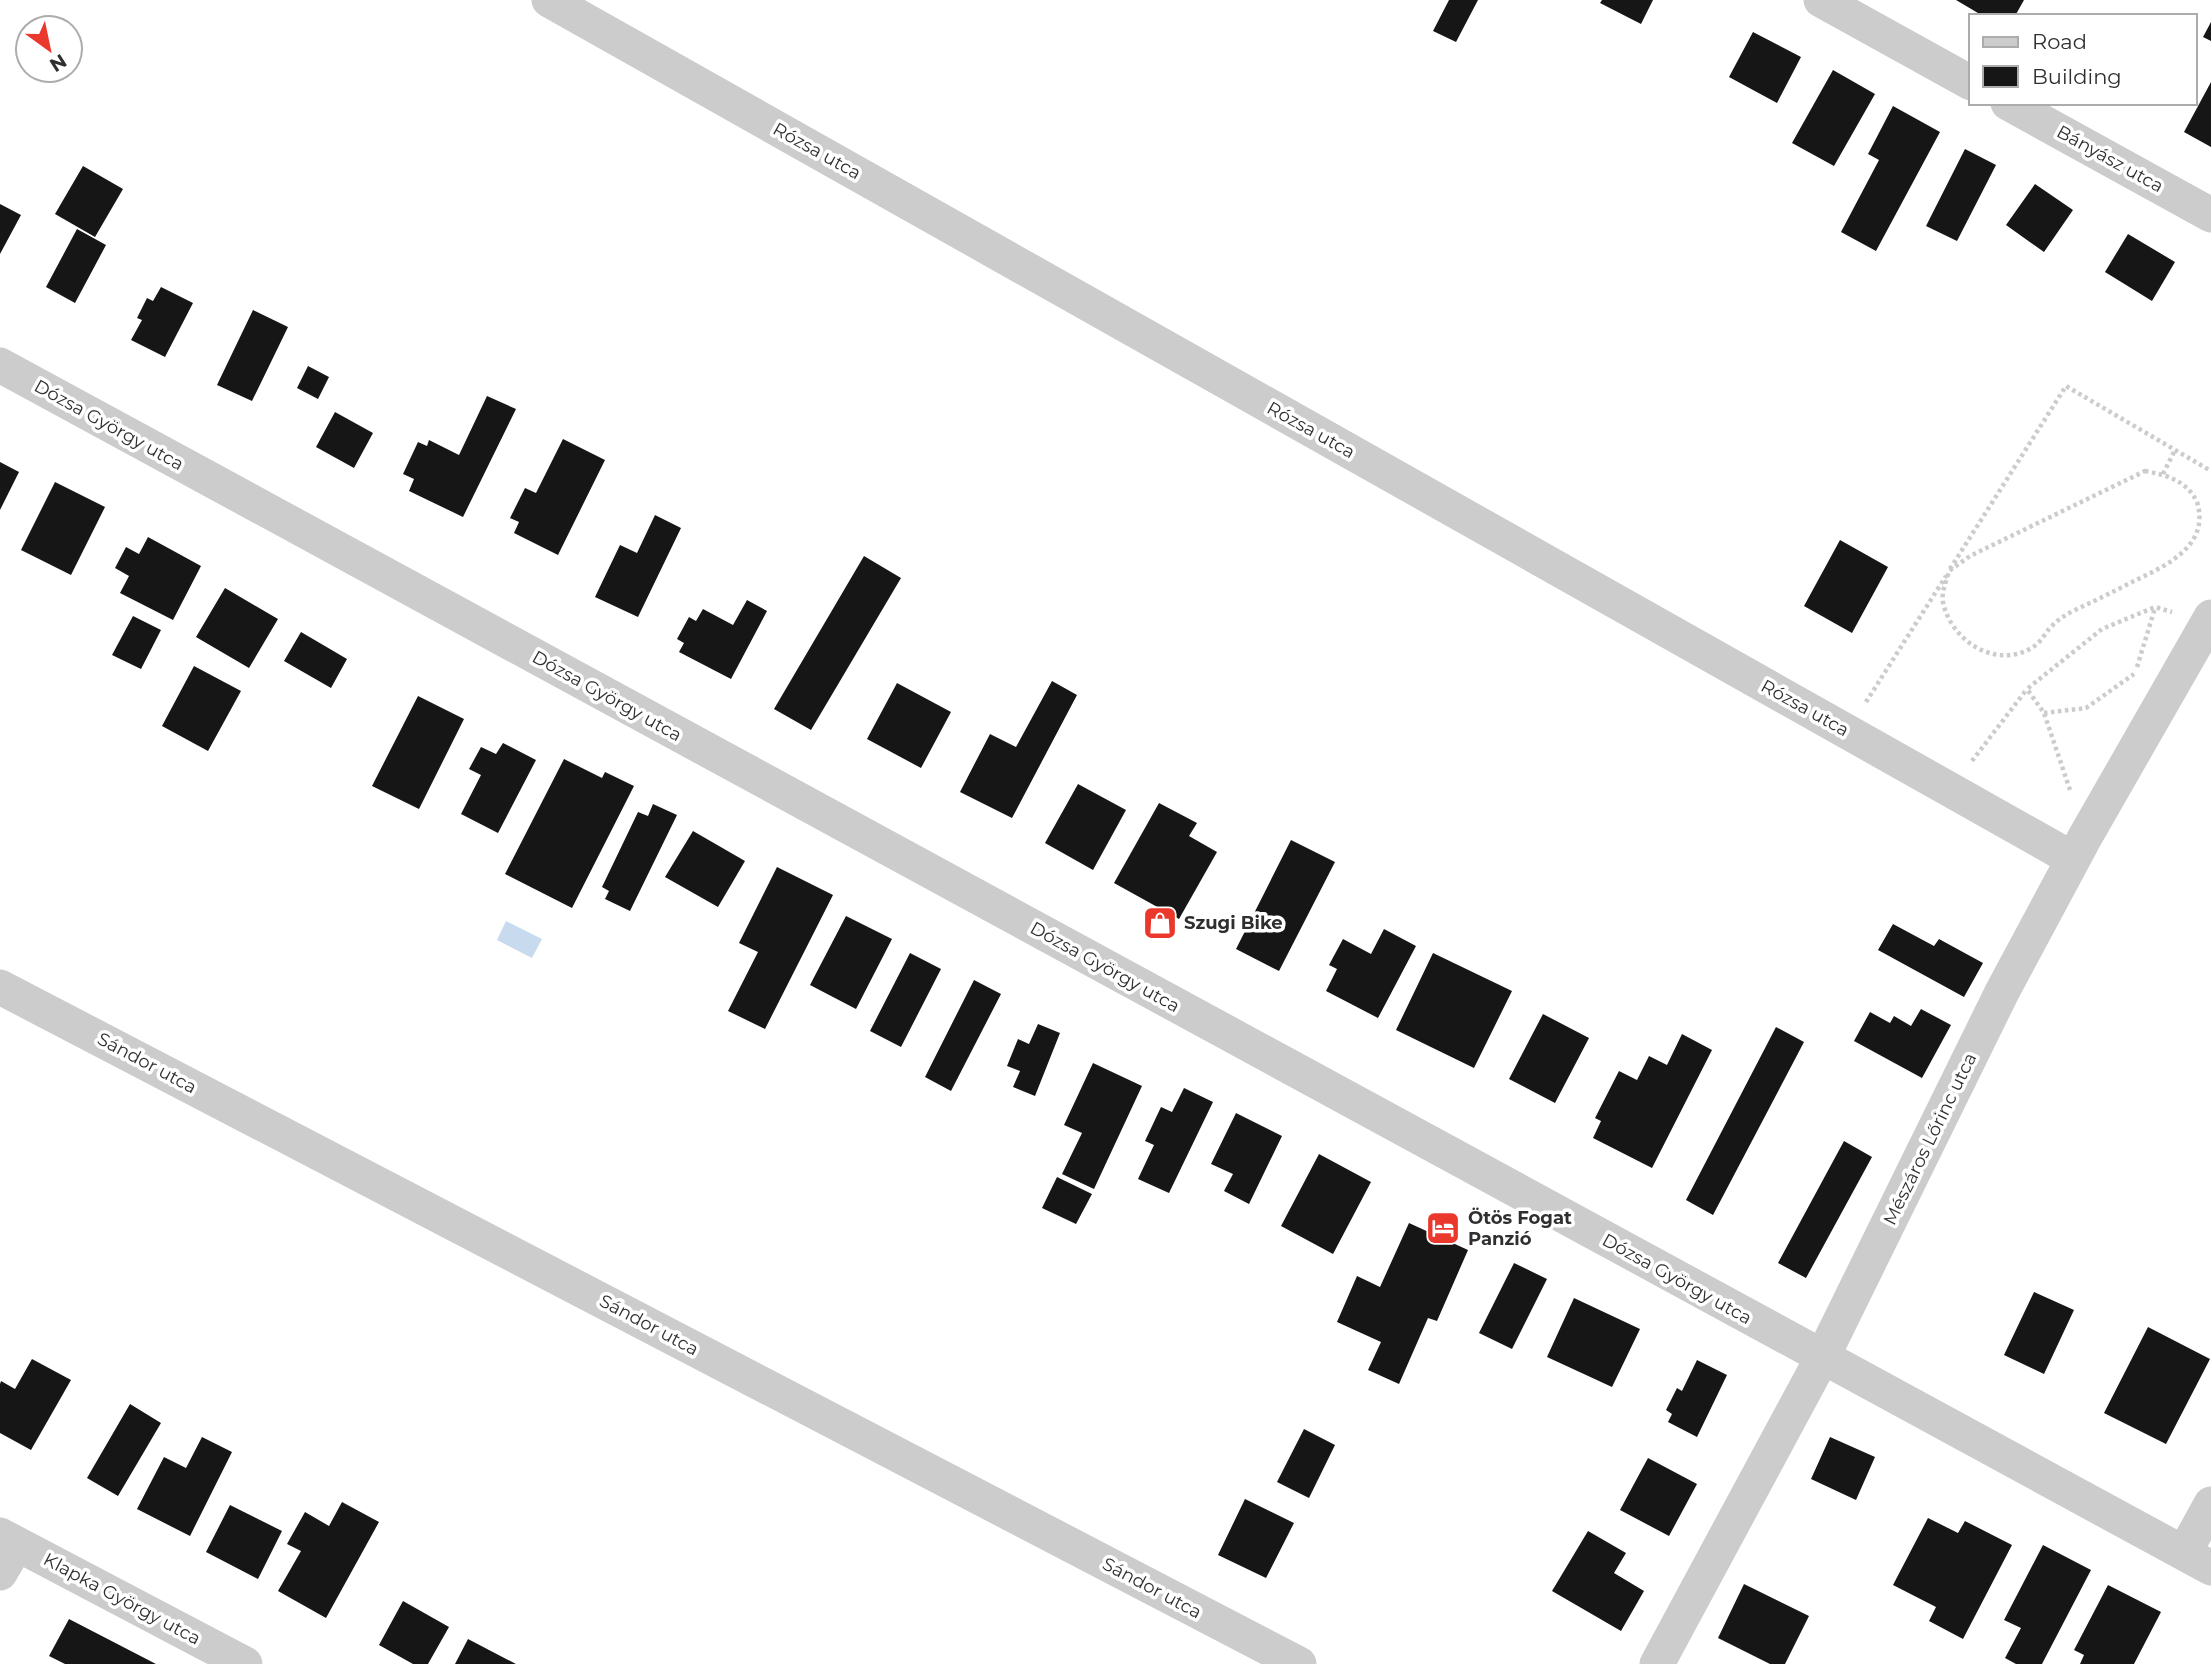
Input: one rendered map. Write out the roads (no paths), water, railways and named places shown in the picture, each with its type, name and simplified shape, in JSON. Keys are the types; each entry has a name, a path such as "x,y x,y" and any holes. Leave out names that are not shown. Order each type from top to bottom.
{"street":[{"name":"Rózsa utca","path":"549,0 1950,790 2079,848"},
{"path":"1821,0 1969,82"},
{"name":"Bányász utca","path":"2012,105 2211,215"},
{"name":"Dózsa György utca","path":"0,365 2198,1561"},
{"name":"Mészáros Lőrinc utca","path":"1657,1664 1822,1358 2003,992 2079,848 2209,620"},
{"name":"Sándor utca","path":"0,987 1299,1664"},
{"path":"2198,1561 2211,1504"},
{"path":"0,1573 8,1539"},
{"name":"Klapka György utca","path":"8,1539 245,1664"}],"water":[{"path":"506,921 542,939 532,958 497,940"}],"place":[{"name":"Szugi Bike","path":"1160,923"},
{"name":"Ötös Fogat Panzió","path":"1443,1228"}]}
